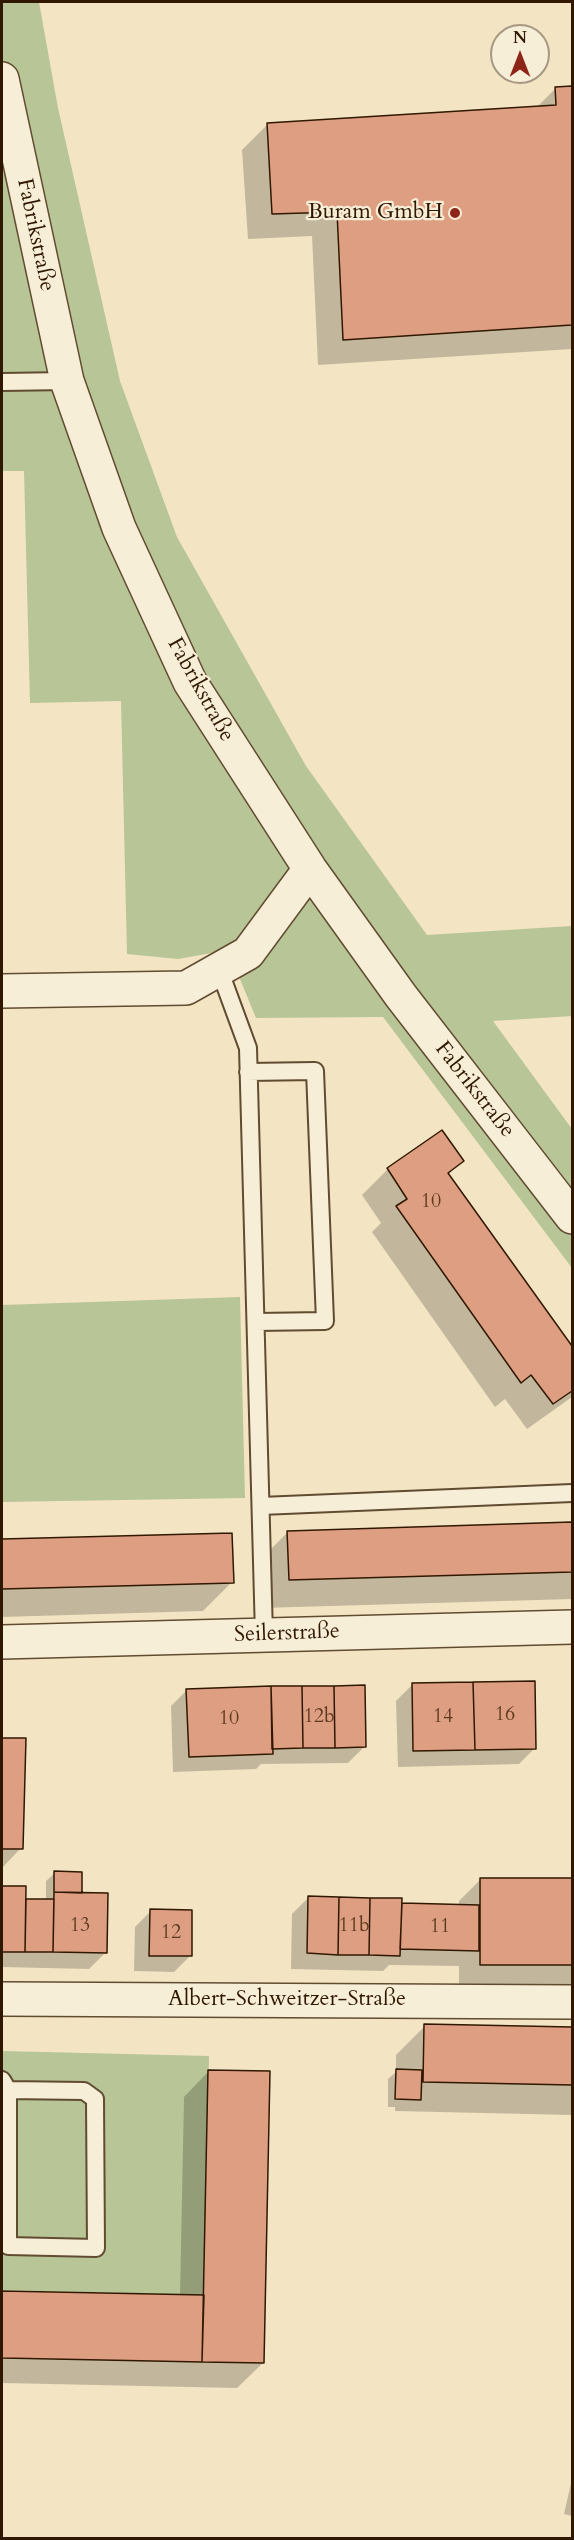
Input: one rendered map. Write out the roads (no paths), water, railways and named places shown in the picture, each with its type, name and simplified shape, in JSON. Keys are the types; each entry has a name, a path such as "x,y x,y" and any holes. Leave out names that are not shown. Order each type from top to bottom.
{"street":[{"name":"Fabrikstraße","path":"2,79 67,381 119,528 190,682 310,869 401,996 573,1217"},
{"path":"2,991 186,988 248,953 310,869"},
{"name":"Seilerstraße","path":"2,1642 573,1627"},
{"name":"Albert-Schweitzer-Straße","path":"2,1999 573,2002"}],"lane":[{"path":"2,382 67,381"},
{"path":"219,969 248,1048 264,1635"},
{"path":"248,1072 315,1071 325,1321 256,1322"},
{"path":"261,1506 573,1493"},
{"path":"5,2085 84,2091 95,2099 96,2248 8,2246 5,2085"}],"place":[{"name":"Buram GmbH","path":"455,213"}]}
